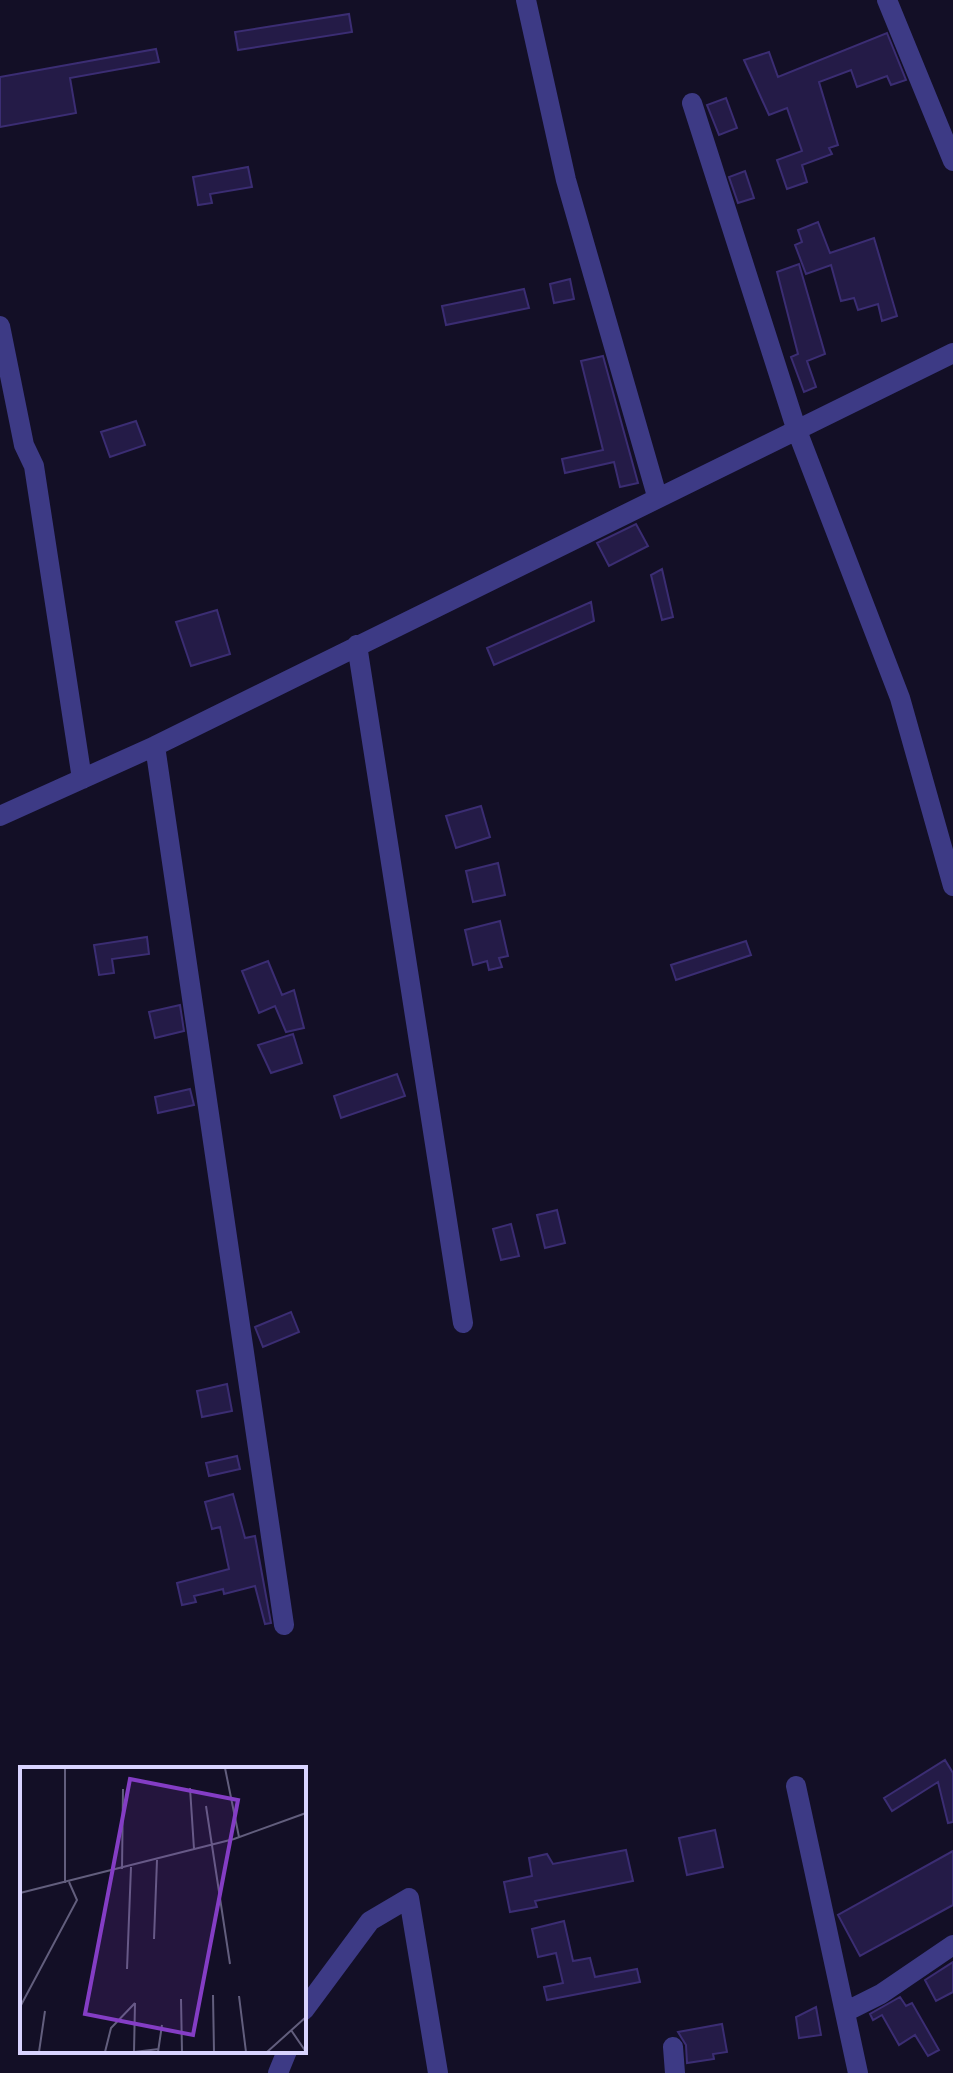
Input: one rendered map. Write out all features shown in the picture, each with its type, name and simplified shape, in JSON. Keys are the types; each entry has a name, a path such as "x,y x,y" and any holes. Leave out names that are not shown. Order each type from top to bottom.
{"street":[{"path":"526,0 566,180 657,496"},
{"path":"887,0 953,161"},
{"path":"692,103 796,428 900,698 953,886"},
{"path":"0,326 24,445 34,466 82,779"},
{"path":"0,816 155,746 657,496 953,353"},
{"path":"357,645 463,1323"},
{"path":"155,746 284,1625"},
{"path":"796,1786 858,2073"},
{"path":"306,2007 370,1921 409,1898 438,2073"},
{"path":"845,2012 881,1994 953,1945"},
{"path":"673,2047 675,2073"},
{"path":"278,2073 286,2053"}],"building":[{"path":"349,14 352,32 238,50 235,32"},
{"path":"887,33 906,80 891,85 887,76 857,87 851,70 819,82 838,145 829,148 832,154 802,165 807,182 787,189 777,160 802,151 787,108 769,115 744,60 769,52 778,77"},
{"path":"156,49 159,62 70,78 76,113 0,127 0,77"},
{"path":"726,98 737,128 719,135 707,105"},
{"path":"248,167 252,187 210,194 212,203 198,205 193,177"},
{"path":"745,171 754,198 738,203 729,177"},
{"path":"818,222 830,253 874,238 897,316 882,321 878,304 858,310 854,298 841,301 831,265 806,274 795,245 802,242 798,230"},
{"path":"799,264 825,354 807,361 816,387 804,392 791,357 798,354 777,272"},
{"path":"570,279 574,299 554,303 550,284"},
{"path":"524,289 529,308 446,325 442,306"},
{"path":"603,356 638,483 620,487 614,462 565,473 562,459 603,450 581,361"},
{"path":"136,421 145,445 110,457 101,432"},
{"path":"636,524 648,546 609,566 597,543"},
{"path":"662,569 673,617 662,620 651,575"},
{"path":"591,602 594,621 494,665 487,648"},
{"path":"217,610 230,654 191,666 176,622"},
{"path":"481,806 490,837 456,848 446,816"},
{"path":"498,863 505,895 473,902 466,871"},
{"path":"500,921 508,956 499,958 502,967 489,970 487,961 473,965 465,930"},
{"path":"147,937 149,954 112,959 114,973 99,975 94,945"},
{"path":"746,941 751,955 676,980 671,965"},
{"path":"268,961 282,995 294,990 304,1028 286,1032 275,1006 259,1013 242,971"},
{"path":"180,1005 184,1031 155,1038 149,1012"},
{"path":"293,1034 302,1063 271,1073 258,1045"},
{"path":"397,1074 405,1096 341,1118 334,1096"},
{"path":"190,1089 194,1105 158,1113 155,1097"},
{"path":"557,1210 565,1243 545,1248 537,1215"},
{"path":"511,1224 519,1256 501,1260 493,1229"},
{"path":"291,1312 299,1332 263,1347 255,1327"},
{"path":"227,1384 232,1411 202,1417 197,1391"},
{"path":"237,1456 240,1469 209,1476 206,1463"},
{"path":"233,1494 245,1538 255,1536 271,1623 265,1624 255,1586 224,1594 223,1589 194,1596 196,1602 182,1605 177,1583 229,1569 220,1527 212,1529 205,1502"},
{"path":"945,1760 953,1773 953,1822 948,1823 938,1782 892,1811 884,1798"},
{"path":"715,1830 723,1867 687,1875 679,1838"},
{"path":"626,1850 633,1881 535,1901 537,1907 510,1912 504,1882 532,1876 529,1858 547,1854 553,1864"},
{"path":"953,1851 953,1905 860,1956 838,1915"},
{"path":"564,1921 573,1961 590,1958 595,1977 637,1969 640,1982 547,2000 544,1987 563,1983 556,1953 538,1957 532,1929"},
{"path":"953,1962 953,1992 936,2001 925,1980"},
{"path":"900,1997 906,2006 912,2003 939,2050 928,2056 915,2035 899,2045 882,2015 873,2020 870,2014"},
{"path":"816,2007 821,2035 799,2038 796,2017"},
{"path":"722,2024 727,2052 713,2054 714,2059 687,2063 686,2045 678,2032"}]}
